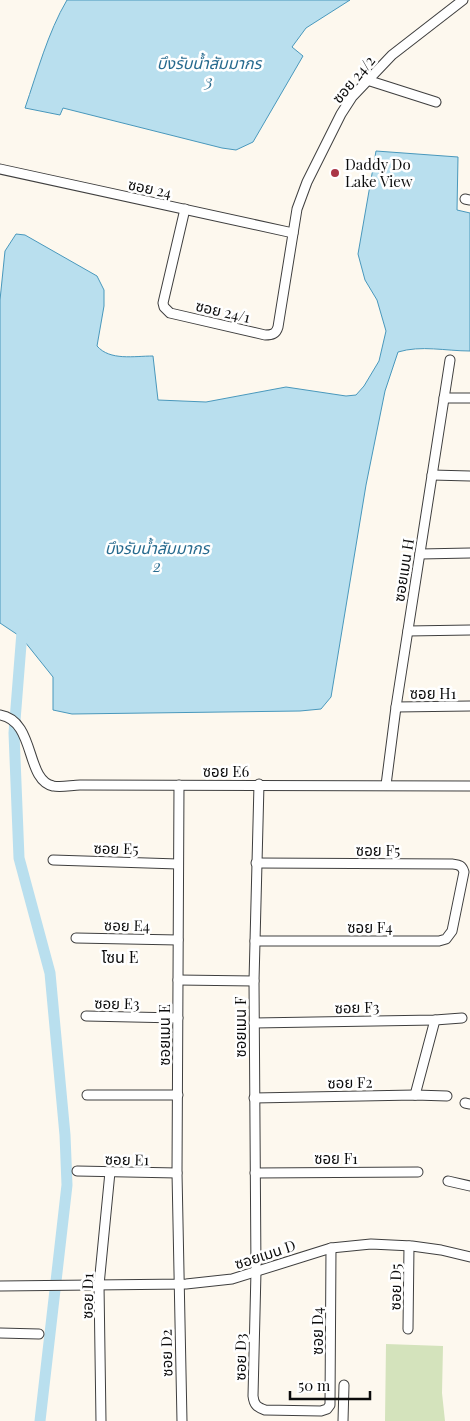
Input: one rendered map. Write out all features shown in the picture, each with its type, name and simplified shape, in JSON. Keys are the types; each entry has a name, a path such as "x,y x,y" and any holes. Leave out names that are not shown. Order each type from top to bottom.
{"street":[{"name":"ซอย 24/2","path":"293,233 297,209 308,182 328,139 352,97 392,55 463,0"},
{"path":"367,80 436,102"},
{"name":"ซอย 24","path":"0,169 293,233"},
{"name":"ซอย 24/1","path":"185,210 164,307 170,312 265,335 272,335 278,327 293,233"},
{"name":"ซอยเมน H","path":"386,785 396,707 450,360"},
{"path":"444,398 470,398"},
{"path":"432,475 470,476"},
{"path":"420,554 470,553"},
{"path":"408,631 470,630"},
{"name":"ซอย H1","path":"396,707 470,706"},
{"name":"ซอย E6","path":"4,716 19,726 28,743 34,765 45,782 54,786 259,784 470,786"},
{"name":"ซอยเมน F","path":"256,1271 254,981 259,784"},
{"name":"ซอยเมน E","path":"178,1285 179,785"},
{"name":"ซอย E5","path":"53,860 178,864"},
{"name":"ซอย F5","path":"256,863 459,865 463,868 464,872 458,902"},
{"name":"ซอย F4","path":"255,941 446,939 452,931 458,902"},
{"name":"ซอย E4","path":"76,938 178,940"},
{"path":"178,980 254,981"},
{"name":"ซอย E3","path":"86,1016 178,1018"},
{"name":"ซอย F3","path":"254,1023 462,1018"},
{"path":"415,1095 435,1020"},
{"path":"87,1095 178,1095"},
{"name":"ซอย F2","path":"254,1098 447,1096"},
{"name":"ซอย E1","path":"76,1171 177,1173"},
{"name":"ซอย D1","path":"101,1421 99,1285 110,1172"},
{"name":"ซอย F1","path":"254,1173 418,1172"},
{"path":"448,1181 470,1186"},
{"name":"ซอยเมน D","path":"0,1286 178,1285 232,1279 331,1248 371,1244 441,1250 470,1257"},
{"name":"ซอย D5","path":"408,1329 409,1246"},
{"name":"ซอย D4","path":"293,1411 321,1411 327,1409 330,1405 331,1248"},
{"name":"ซอย D3","path":"256,1271 254,1404 258,1408 266,1410 293,1411"},
{"name":"ซอย D2","path":"178,1285 182,1421"},
{"path":"0,1333 40,1334"},
{"path":"342,1421 344,1385"}],"green space":[{"path":"386,1344 443,1346 442,1393 445,1421 385,1421"}],"water":[{"name":"บึงรับน้ำสัมมากร 3","path":"67,0 350,0 306,28 292,47 303,56 253,142 236,150 63,108 60,115 25,108 49,39"},
{"name":"บึงรับน้ำสัมมากร 2","path":"376,151 458,157 457,210 470,213 470,351 416,349 398,352 385,391 366,485 331,697 321,709 300,711 72,714 53,710 53,677 21,637 0,623 0,300 5,251 16,234 25,235 97,276 104,290 104,306 97,346 102,351 115,356 153,356 158,400 206,402 286,387 346,396 356,395 364,386 379,361 386,331 377,300 365,280 358,254"}],"waterway":[{"path":"29,625 22,632 14,733 19,858 50,973 65,1135 67,1185 40,1421"}],"place":[{"name":"Daddy Do Lake View","path":"335,173"}],"district":[{"name":"โซน E","path":"120,956"}]}
